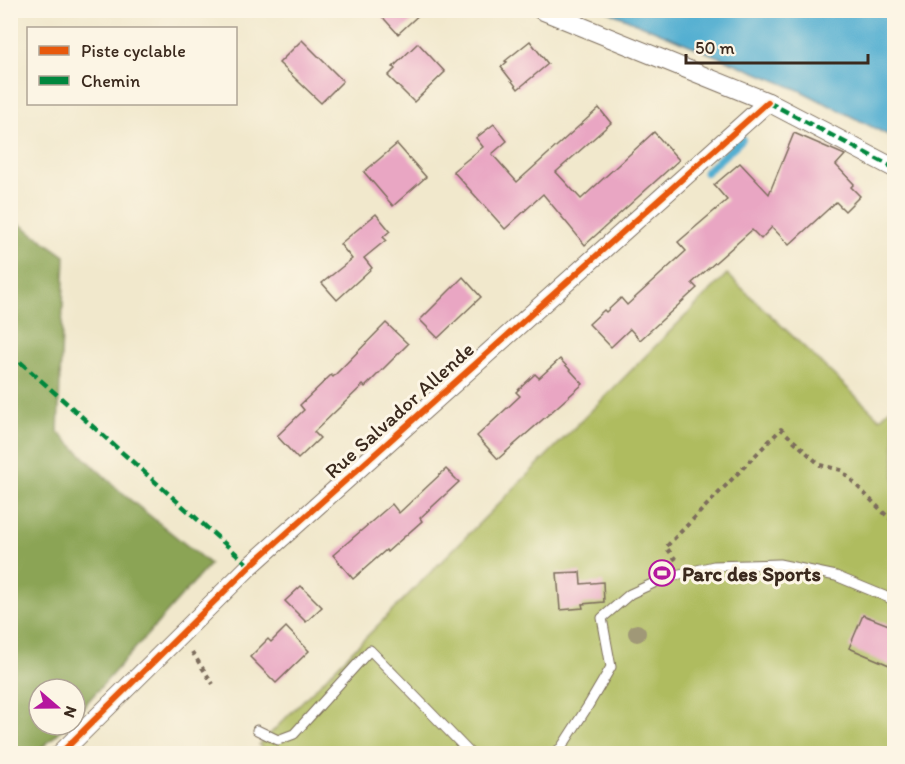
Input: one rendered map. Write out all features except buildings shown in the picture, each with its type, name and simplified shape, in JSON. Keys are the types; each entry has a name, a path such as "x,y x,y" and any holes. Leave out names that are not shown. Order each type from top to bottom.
{"street":[{"path":"541,10 768,102 894,168"},
{"name":"Rue Salvador Allende","path":"60,753 250,566 768,102"}],"lane":[{"path":"552,753 561,748 611,667 602,618 630,594 667,577 714,566 779,564 836,576 894,600"},
{"path":"257,730 278,741 294,734 370,650 471,753"}],"path":[{"path":"685,573 666,548 781,429 820,465 841,470 894,524"},
{"path":"181,634 213,684"}],"green space":[{"path":"11,218 65,256 58,432 123,494 210,564 87,702 87,677 27,677 27,737 54,737 35,754 10,753"},
{"name":"Parc des Sports","path":"727,274 880,419 894,404 894,753 270,754 259,745"}],"water":[{"path":"607,11 894,11 894,138 799,90"}],"waterway":[{"path":"706,172 742,139"}],"marked path":[{"path":"768,102 894,168"},
{"path":"10,353 250,566"}],"cycle path":[{"path":"60,754 250,566 768,102"}],"place":[{"name":"Parc des Sports","path":"662,573"}]}
